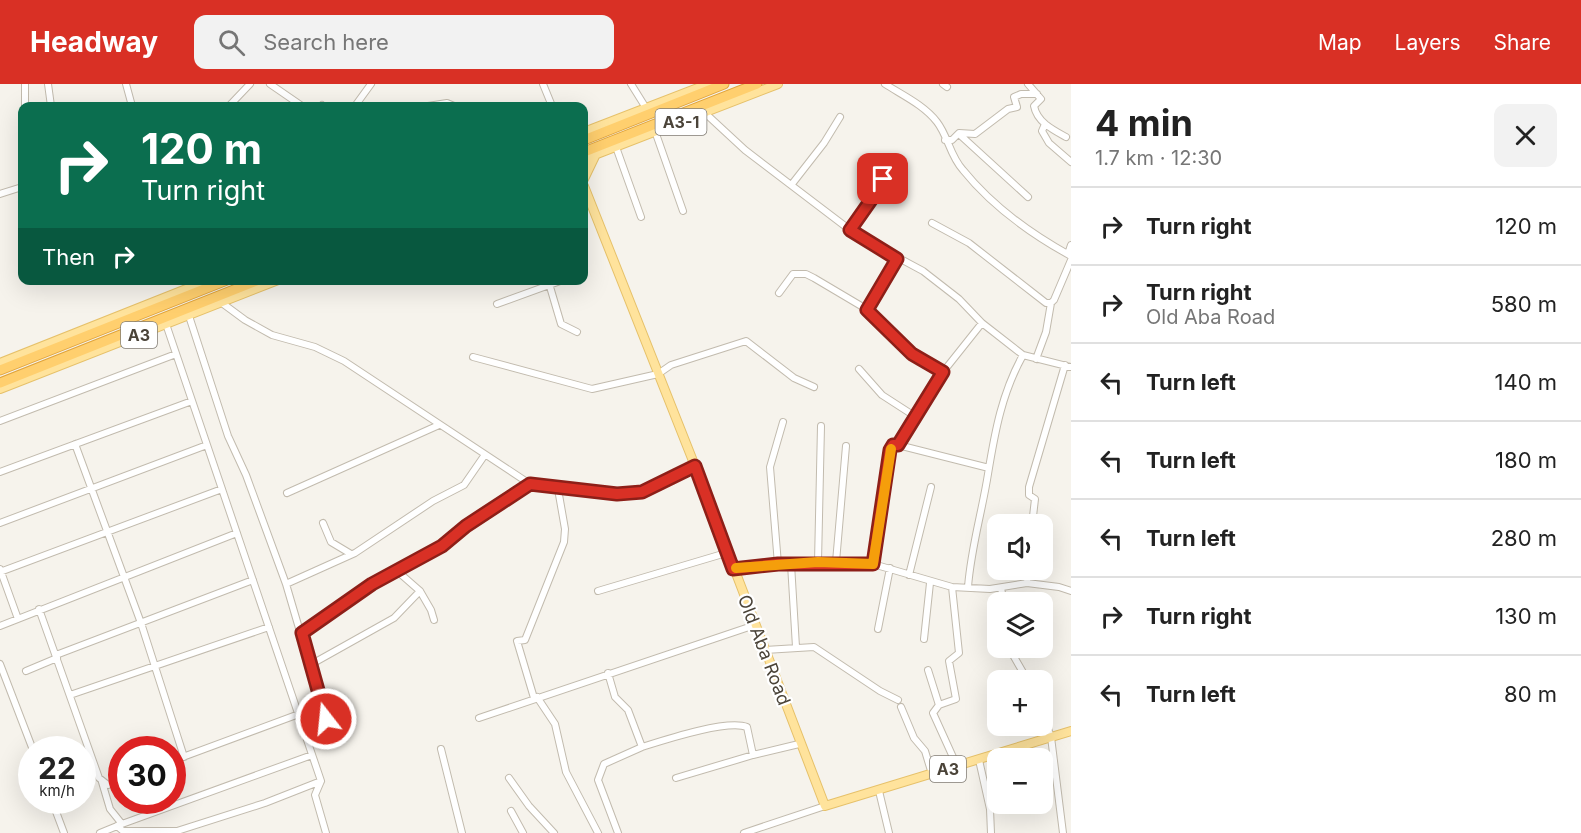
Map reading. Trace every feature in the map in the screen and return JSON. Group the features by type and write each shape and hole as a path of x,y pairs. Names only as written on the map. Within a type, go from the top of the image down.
{"highway":[{"name":"A3-1","path":"588,132 724,84"},
{"name":"A3-1","path":"588,150 757,84"},
{"path":"0,370 214,285"},
{"path":"0,383 246,285"},
{"path":"34,357 38,368"}],"main road":[{"name":"A3-1","path":"588,131 708,84"},
{"name":"A3-1","path":"588,157 778,84"},
{"path":"588,171 596,154"},
{"name":"Old Aba Road","path":"588,196 695,466 799,744 825,806"},
{"name":"A3","path":"0,363 196,285"},
{"name":"A3","path":"0,389 266,285"},
{"name":"A3","path":"825,806 1071,731"}],"street":[{"path":"25,84 25,102"},
{"path":"48,84 50,102"},
{"path":"126,84 131,102"},
{"path":"233,102 250,84"},
{"path":"270,84 296,102"},
{"path":"358,102 371,84"},
{"path":"543,84 550,102"},
{"path":"631,84 646,108"},
{"path":"885,84 923,108 938,123 963,171 1016,222 1070,257"},
{"path":"1028,84 1041,99 1034,106 1045,124 1066,137"},
{"path":"945,140 952,140 959,134 975,134 1008,109 1017,107 1014,97 1021,94 1036,94"},
{"path":"705,113 745,150 850,230 897,259 923,271 959,299 982,323 1023,355 1068,366 1029,487 1029,495 1035,499 1033,514"},
{"path":"792,184 824,143 840,117"},
{"path":"1045,124 1042,131 1049,142 1071,162"},
{"path":"655,131 683,210"},
{"path":"959,134 1028,198"},
{"path":"616,147 641,217"},
{"path":"850,230 883,183 880,174 862,163"},
{"path":"0,194 18,188"},
{"path":"932,223 969,243 1035,296 1051,303"},
{"path":"1036,358 1046,332 1051,303 1070,257 1071,245"},
{"path":"867,310 897,259"},
{"path":"779,293 793,274 806,274 867,310 912,354 943,372"},
{"path":"497,304 544,285"},
{"path":"550,285 561,324 577,332"},
{"path":"222,303 245,320 272,335 315,347 344,361 484,456 530,484 617,494 642,492 695,466"},
{"path":"189,316 228,436 246,475 286,584 331,737"},
{"path":"898,445 943,372 982,323"},
{"path":"166,324 321,781 315,795 326,833"},
{"path":"473,357 545,374 592,389 658,374 671,365 746,341 794,378 814,387"},
{"path":"0,421 176,354"},
{"path":"968,587 974,532 1004,395 1023,355"},
{"path":"859,369 882,395 916,417"},
{"path":"0,472 192,401"},
{"path":"778,564 770,467 783,422"},
{"path":"287,493 439,425"},
{"path":"818,562 821,426"},
{"path":"75,444 141,623 153,668 177,736"},
{"path":"0,523 207,445"},
{"path":"873,564 890,450 893,445 989,468"},
{"path":"837,562 846,446"},
{"path":"286,584 351,554 433,501 464,485 484,456"},
{"path":"302,633 372,584 442,546 466,526 530,484"},
{"path":"909,574 931,488"},
{"path":"18,619 0,570 222,489"},
{"path":"558,489 565,530 564,542 525,640 518,642 536,697 555,724 566,772 598,833"},
{"path":"323,523 331,542 351,554"},
{"path":"0,626 237,533"},
{"path":"598,591 726,553"},
{"path":"733,569 818,562 873,564 909,574 930,583 952,587 1001,588 1027,583 1071,591"},
{"path":"791,564 796,647"},
{"path":"878,629 890,568"},
{"path":"396,570 420,591 434,620"},
{"path":"26,670 56,656 253,580"},
{"path":"924,639 930,583"},
{"path":"952,587 959,653 949,661 956,696 953,701 939,705 933,713 957,766"},
{"path":"1001,588 1002,592"},
{"path":"310,664 394,618 420,591"},
{"path":"39,609 110,809 123,831 177,831 264,803 321,781"},
{"path":"479,718 755,625"},
{"path":"70,695 269,627"},
{"path":"765,650 814,646 880,691 898,700"},
{"path":"0,664 28,736"},
{"path":"927,670 939,705"},
{"path":"608,673 615,697 628,710 642,747"},
{"path":"901,708 914,738 925,751 932,774"},
{"path":"186,756 298,714"},
{"path":"618,833 598,780 604,764 642,747 679,735 722,726 742,725 748,730 753,755"},
{"path":"1051,737 1063,833"},
{"path":"676,778 799,744"},
{"path":"441,749 462,833"},
{"path":"100,833 312,755"},
{"path":"979,760 990,810 991,833"},
{"path":"509,778 529,806 554,833"},
{"path":"102,782 108,785"},
{"path":"879,791 889,833"},
{"path":"744,833 825,806"},
{"path":"511,811 523,833"},
{"path":"57,814 64,833"}],"slow traffic":[{"path":"736,568 818,562 873,564 891,449"}],"route":[{"path":"326,719 302,633 381,578 442,546 466,526 530,484 617,494 642,492 695,466 733,569 778,564 837,562 873,564 890,450 893,445 898,445 908,433 943,372 898,343 867,310 879,294 897,259 850,230 883,183 883,179"}]}
